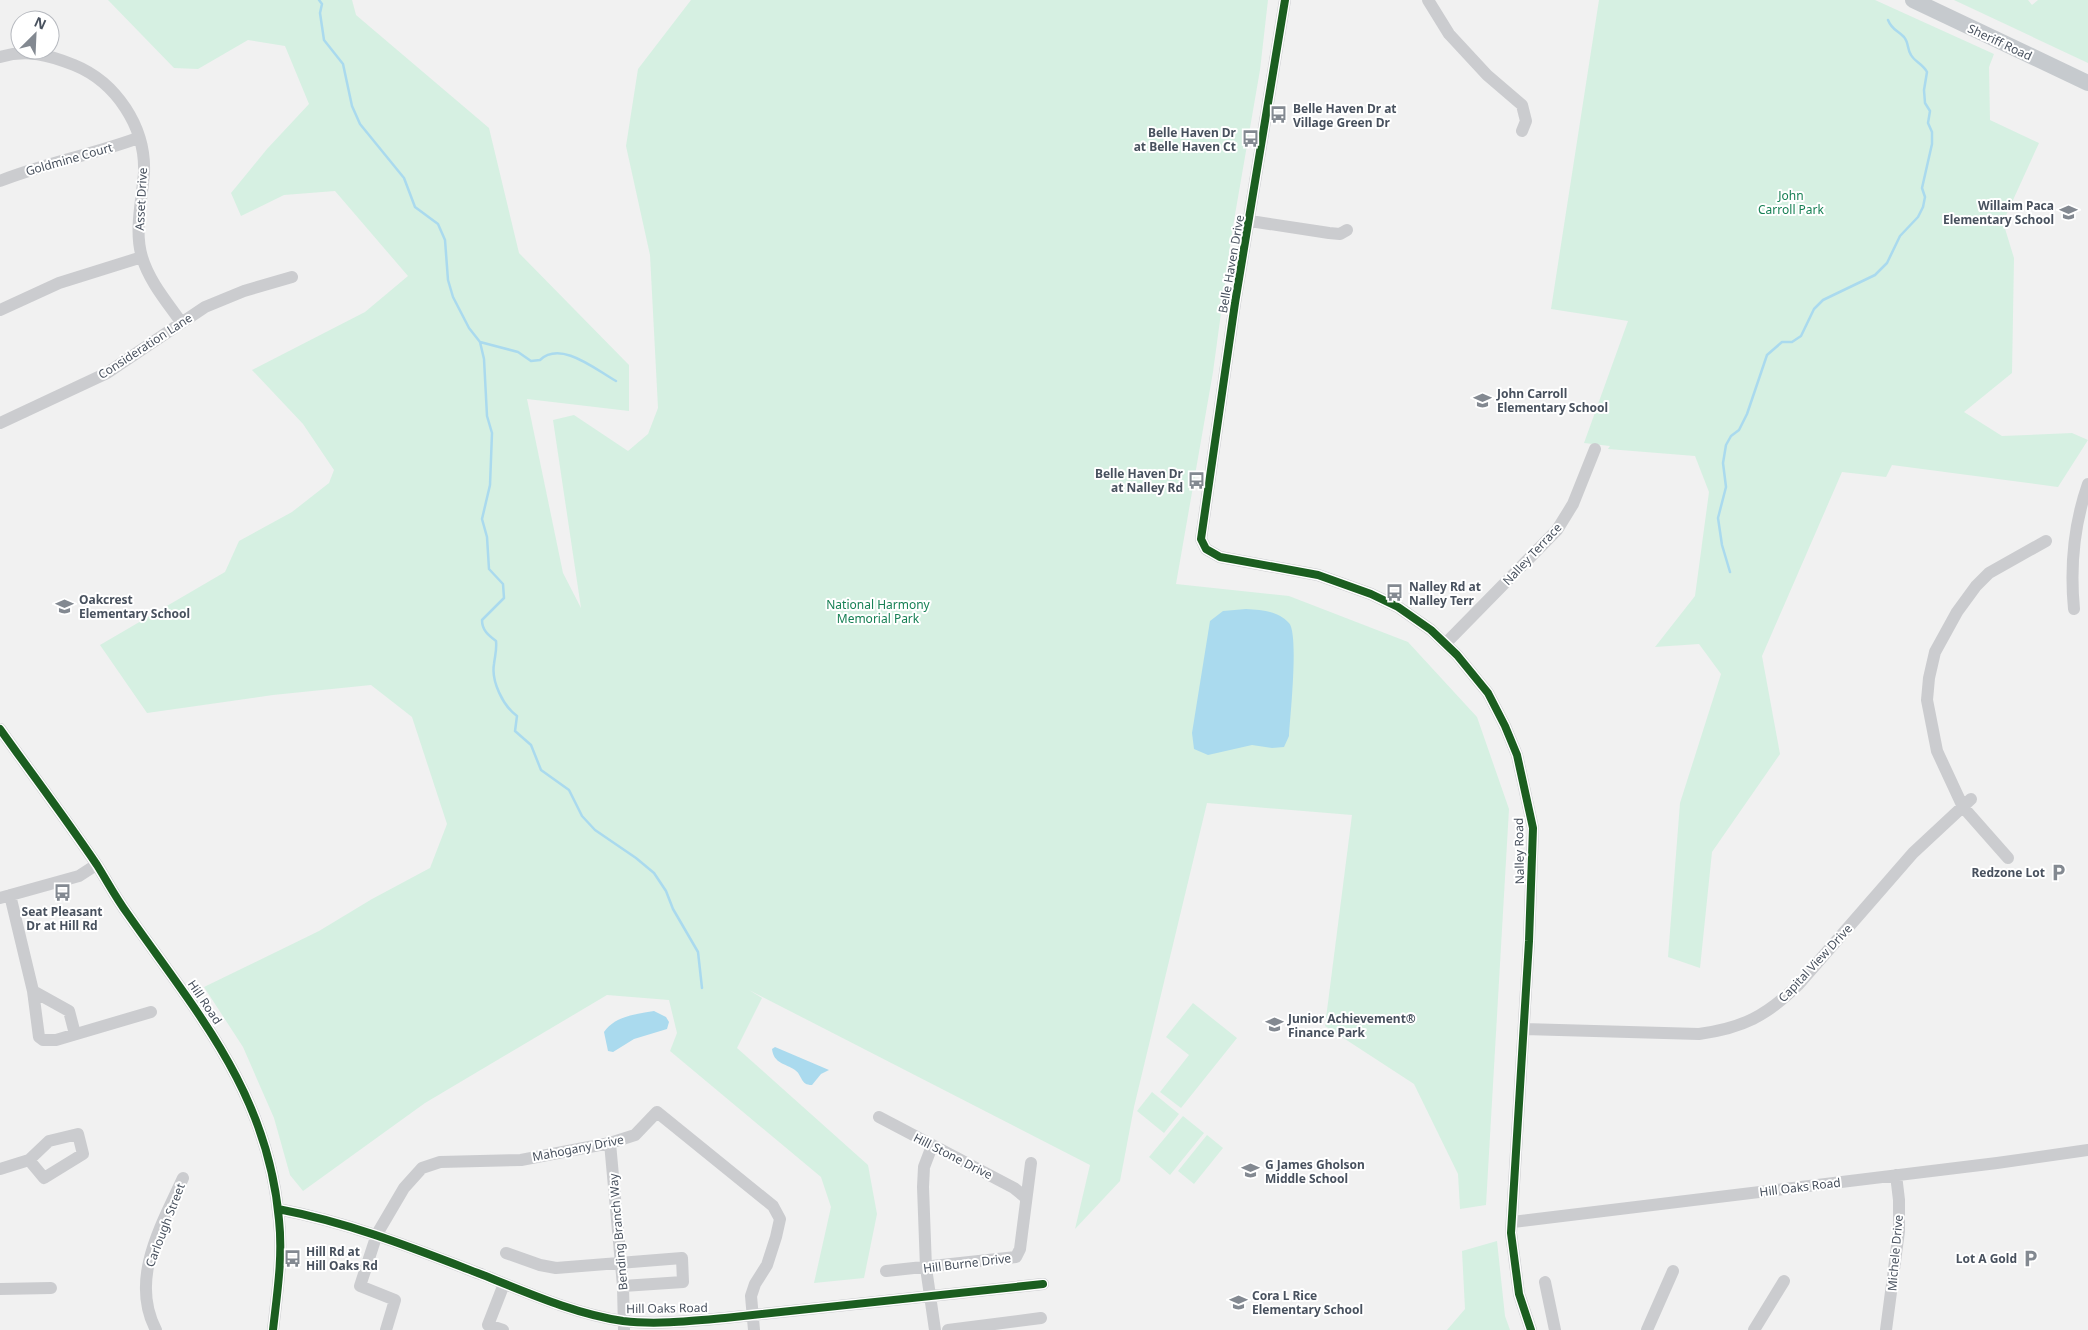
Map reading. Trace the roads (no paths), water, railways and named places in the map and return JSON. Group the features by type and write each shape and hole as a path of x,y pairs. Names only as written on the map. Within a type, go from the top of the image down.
{"main road":[{"name":"Sheriff Road","path":"1912,0 2088,83"}],"street":[{"name":"Belle Haven Drive","path":"1201,532 1285,0"},
{"path":"1428,0 1449,34 1487,75 1522,105 1526,121 1522,131"},
{"name":"Asset Drive","path":"0,57 21,53 44,54 81,68 109,88 124,104 138,138 144,171 139,226 142,257 157,287 181,322"},
{"name":"Goldmine Court","path":"0,182 34,168 110,148 138,138"},
{"path":"1250,221 1329,233 1340,234 1347,230"},
{"path":"0,310 59,283 142,257"},
{"name":"Consideration Lane","path":"0,423 107,373 181,322 228,297 292,277"},
{"name":"Nalley Terrace","path":"1446,643 1557,530 1573,504 1595,449"},
{"path":"2074,609 2072,562 2078,524 2088,484"},
{"name":"Nalley Road","path":"1201,532 1204,547 1214,555 1313,574 1345,583 1398,607 1446,643 1476,676 1497,709 1517,755 1526,789 1533,828 1531,900 1512,1222 1512,1256 1519,1294 1531,1330"},
{"path":"2008,858 1967,803 1937,751 1927,700 1936,652 1957,612 1989,573 2046,541"},
{"name":"Hill Road","path":"0,729 96,864 126,912 184,992 237,1075 264,1140 278,1209 280,1262 273,1330"},
{"name":"Capital View Drive","path":"1524,1029 1699,1034 1726,1030 1759,1017 1778,1004 1798,985 1913,853 1967,803"},
{"path":"96,864 79,876 5,896 33,991 39,1037 43,1040 56,1040 151,1012"},
{"path":"33,991 69,1011 76,1034"},
{"name":"Mahogany Drive","path":"386,1330 396,1300 360,1286 377,1234 387,1214 415,1173 431,1164 462,1160 521,1160 610,1144 632,1137 654,1114 661,1113 774,1206 779,1215 779,1225 767,1265 751,1292 753,1315"},
{"name":"Hill Stone Drive","path":"879,1118 1014,1188 1026,1197"},
{"name":"Bending Branch Way","path":"610,1144 623,1286 624,1325"},
{"path":"932,1146 926,1159 923,1175 926,1268 935,1330"},
{"name":"Hill Oaks Road","path":"1512,1222 2088,1150"},
{"path":"0,1169 29,1160"},
{"path":"1026,1197 1031,1163"},
{"name":"Michele Drive","path":"1886,1330 1899,1231 1896,1175"},
{"name":"Carlough Street","path":"156,1330 146,1294 147,1270 157,1237 183,1178"},
{"name":"Hill Burne Drive","path":"886,1271 1016,1257 1020,1249 1026,1197"},
{"name":"Hill Oaks Road","path":"278,1209 339,1222 377,1234 504,1284 624,1325 693,1321 931,1298 1043,1284"},
{"path":"506,1253 549,1268 682,1258 684,1282 623,1286"},
{"path":"1647,1330 1673,1270"},
{"path":"1754,1330 1784,1281"},
{"path":"1545,1282 1555,1330"},
{"path":"503,1330 488,1325 504,1284"},
{"path":"0,1289 51,1288"},
{"path":"753,1315 754,1330"},
{"path":"948,1330 1041,1318"}],"water":[{"path":"1246,609 1264,611 1280,616 1289,623 1292,630 1294,659 1289,736 1284,747 1272,748 1252,745 1208,755 1194,749 1192,733 1210,621 1223,611"},
{"path":"654,1011 666,1017 669,1022 667,1029 634,1039 613,1052 608,1051 604,1032 614,1022 640,1013"},
{"path":"775,1047 829,1070 821,1074 812,1085 805,1084 798,1072 775,1058 772,1049"}],"waterway":[{"path":"319,0 322,4 320,13 324,40 343,64 352,106 360,124 404,178 415,207 438,224 445,240 448,280 453,297 469,328 480,342 484,359 487,416 492,433 490,485 482,519 487,537 489,569 503,584 504,598 482,620 486,632 496,641 494,678 499,693 507,706 517,716 515,731 531,745 541,770 569,790 582,816 595,830 636,858 654,873 666,891 673,909 698,952 702,988"},
{"path":"1730,572 1722,545 1718,518 1726,487 1723,463 1726,445 1731,436 1739,430 1747,414 1767,355 1782,342 1792,342 1801,336 1814,309 1823,300 1875,275 1887,263 1900,236 1918,217 1923,207 1925,197 1922,188 1932,144 1932,132 1928,123 1930,111 1925,103 1924,90 1927,72 1910,53 1906,39 1893,28 1888,20"},
{"path":"480,342 518,352 531,361 540,360 548,355 558,353 568,355 589,364 616,381"}],"place":[{"name":"Belle Haven Dr at Village Green Dr","path":"1279,115"},
{"name":"Belle Haven Dr at Belle Haven Ct","path":"1250,139"},
{"name":"Willaim Paca Elementary School","path":"2068,212"},
{"name":"John Carroll Elementary School","path":"1483,400"},
{"name":"Belle Haven Dr at Nalley Rd","path":"1197,480"},
{"name":"Nalley Rd at Nalley Terr","path":"1395,593"},
{"name":"Oakcrest Elementary School","path":"65,606"},
{"name":"Redzone Lot","path":"2059,872"},
{"name":"Seat Pleasant Dr at Hill Rd","path":"62,892"},
{"name":"Junior Achievement® Finance Park","path":"1274,1025"},
{"name":"G James Gholson Middle School","path":"1251,1171"},
{"name":"Hill Rd at Hill Oaks Rd","path":"292,1258"},
{"name":"Lot A Gold","path":"2031,1258"},
{"name":"Cora L Rice Elementary School","path":"1238,1302"}],"park label":[{"name":"John Carroll Park","path":"1791,202"},
{"name":"National Harmony Memorial Park","path":"878,611"}]}
